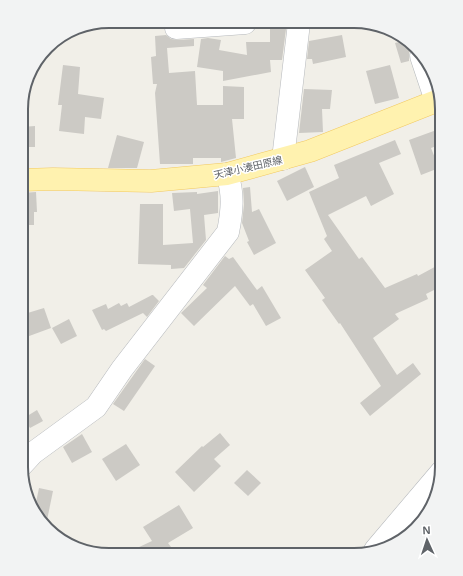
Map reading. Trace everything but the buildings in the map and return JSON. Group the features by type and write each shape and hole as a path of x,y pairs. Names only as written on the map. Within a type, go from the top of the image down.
{"main road":[{"name":"天津小湊田原線","path":"28,180 151,181 227,174 310,151 434,101"}],"street":[{"path":"284,159 298,28"},
{"path":"28,458 33,453 96,407 122,369 228,232 232,210 231,185 227,174"},
{"path":"380,544 433,481"}]}
